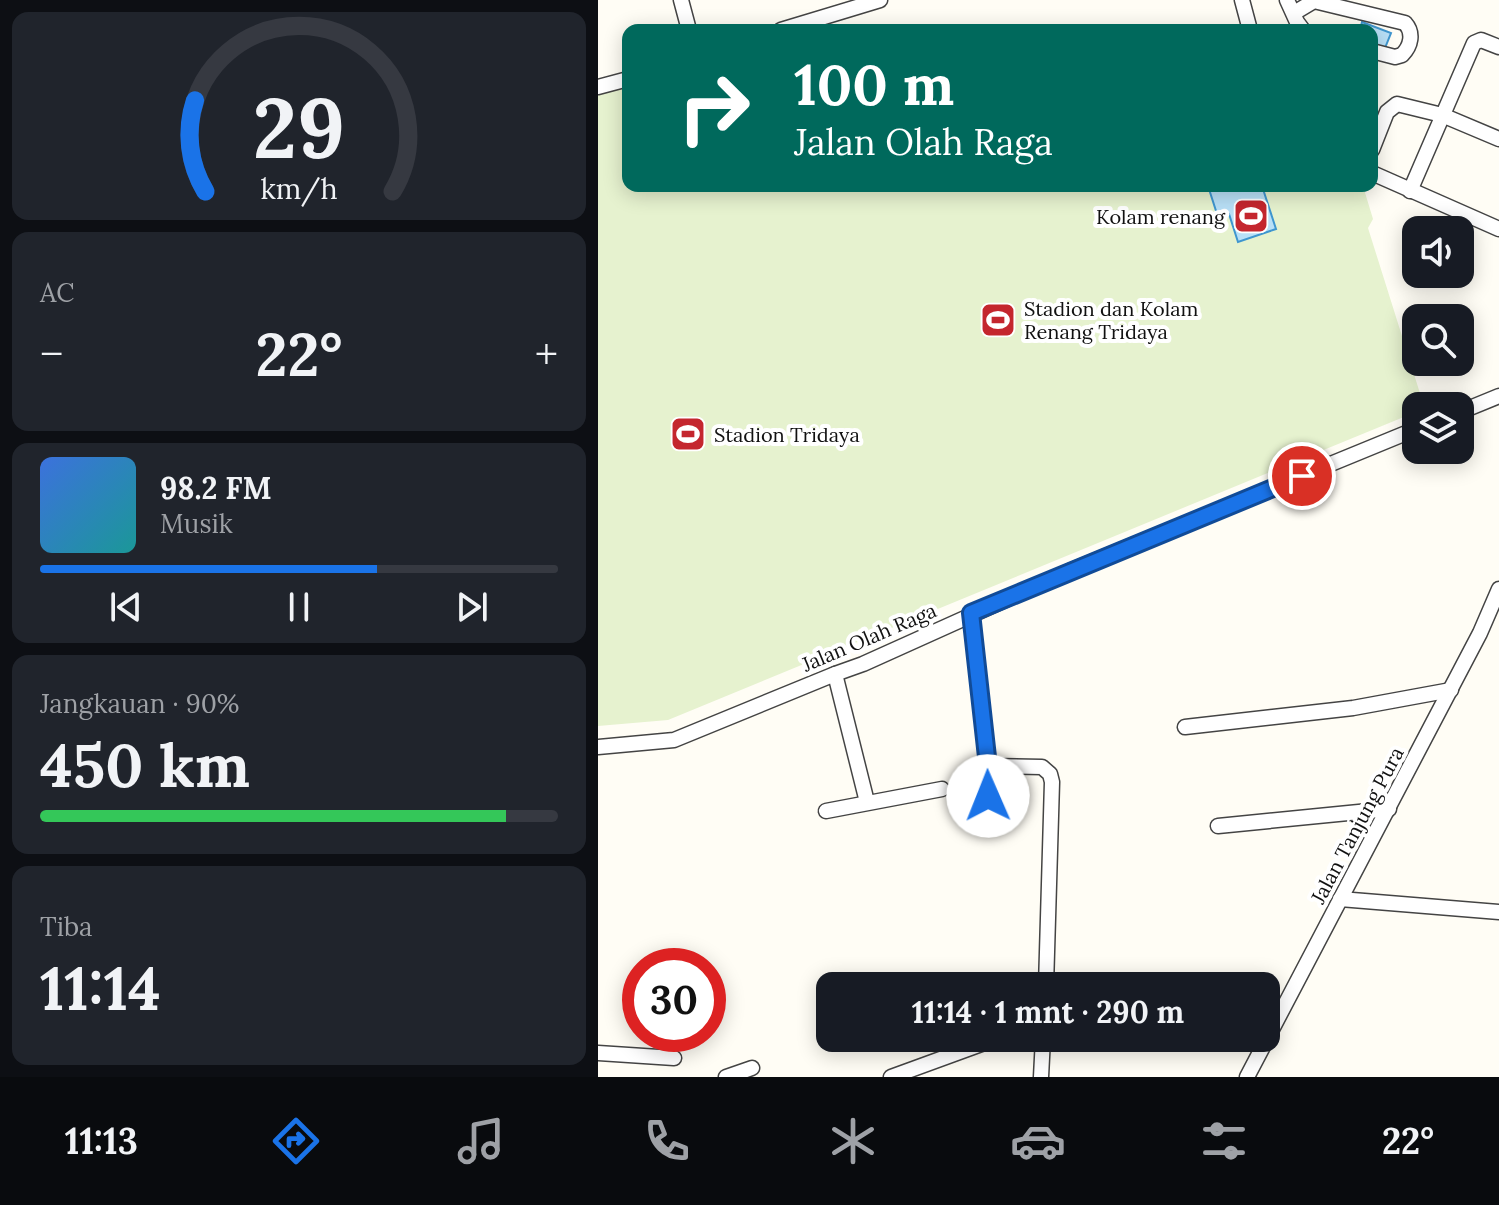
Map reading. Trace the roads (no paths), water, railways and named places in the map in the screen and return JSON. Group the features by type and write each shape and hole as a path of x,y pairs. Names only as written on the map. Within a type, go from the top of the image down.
{"street":[{"path":"681,0 687,24"},
{"path":"801,24 880,0"},
{"path":"1242,0 1248,24"},
{"path":"1291,7 1314,1 1408,26 1411,40 1402,55 1395,57 1378,53"},
{"path":"1410,191 1474,43 1481,40 1499,47"},
{"path":"598,87 622,81"},
{"path":"1378,135 1387,112 1393,105 1402,105 1442,115 1499,139"},
{"path":"1378,176 1499,229"},
{"path":"1474,406 1499,396"},
{"name":"Jalan Olah Raga","path":"598,747 674,740 863,664 971,613 1402,435"},
{"name":"Jalan Tanjung Pura","path":"1280,1012 1494,615 1499,589"},
{"path":"971,613 988,766 988,796"},
{"path":"835,674 867,802"},
{"path":"1185,727 1353,708 1451,690"},
{"path":"988,766 1042,767 1050,774 1046,972"},
{"path":"826,811 942,789"},
{"path":"1218,826 1389,809"},
{"path":"1340,899 1499,912"},
{"path":"891,1077 960,1052"},
{"path":"1041,1077 1042,1052"},
{"name":"Jalan Tanjung Pura","path":"1247,1077 1259,1052"},
{"path":"598,1053 674,1058"},
{"path":"726,1077 752,1068"}],"water":[{"path":"1378,28 1391,33 1385,48 1378,45"},
{"name":"Kolam renang","path":"1210,192 1264,192 1276,229 1238,242 1229,214 1218,217"}],"place":[{"name":"Kolam renang","path":"1251,216"},
{"name":"Stadion dan Kolam Renang Tridaya","path":"998,320"},
{"name":"Stadion Tridaya","path":"688,434"}]}
